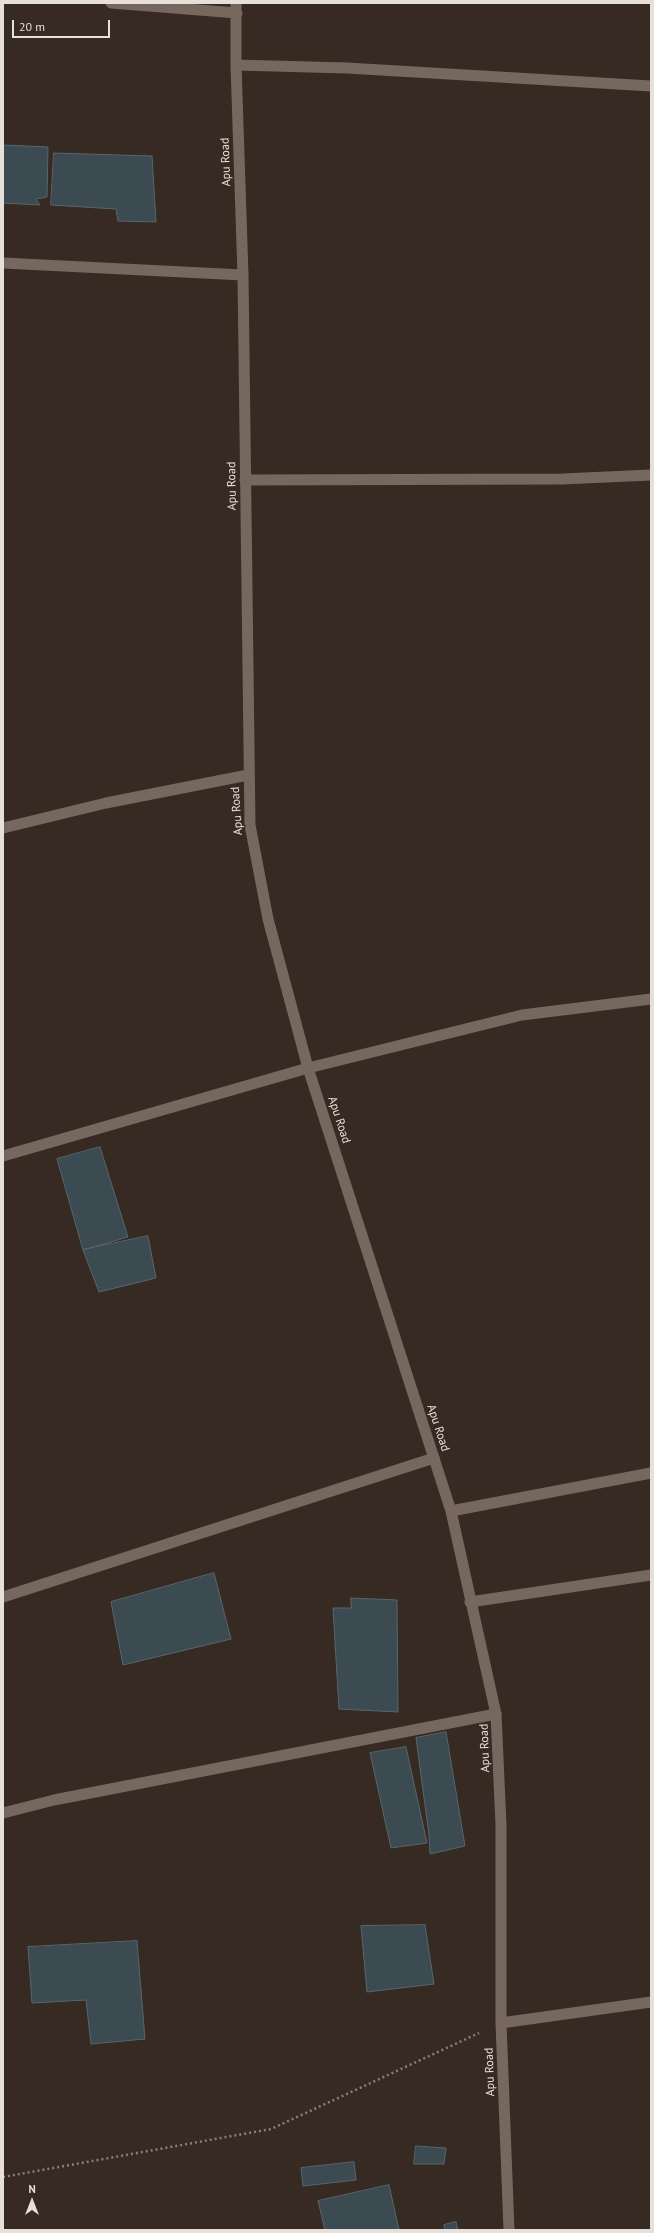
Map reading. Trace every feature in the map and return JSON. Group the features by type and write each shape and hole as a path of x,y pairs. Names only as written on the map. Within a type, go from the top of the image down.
{"street":[{"path":"111,3 236,8"},
{"name":"Apu Road","path":"236,8 236,65 243,275 248,775 250,825 268,919 308,1068 451,1511 496,1714 501,1825 501,2023 509,2230"},
{"path":"236,65 347,68 651,86"},
{"path":"3,263 243,275"},
{"path":"245,480 554,480 651,476"},
{"path":"3,828 106,803 248,775"},
{"path":"3,1156 308,1068 522,1015 651,999"},
{"path":"3,1597 434,1458"},
{"path":"451,1511 651,1473"},
{"path":"470,1602 651,1575"},
{"path":"3,1813 54,1800 496,1714"},
{"path":"501,2023 651,2002"}],"path":[{"path":"3,2177 271,2129 501,2023"}],"building":[{"path":"3,145 48,147 47,197 36,199 40,205 3,203"},
{"path":"54,153 152,156 156,222 118,221 116,209 51,205"},
{"path":"100,1147 128,1237 83,1250 57,1159"},
{"path":"148,1236 156,1278 99,1292 83,1250"},
{"path":"214,1573 231,1639 123,1665 111,1602"},
{"path":"351,1598 397,1600 398,1712 339,1709 333,1608 351,1608"},
{"path":"446,1732 465,1846 430,1854 429,1835 416,1738"},
{"path":"406,1747 427,1843 391,1848 370,1753"},
{"path":"425,1925 434,1984 367,1992 361,1926"},
{"path":"137,1941 145,2039 91,2044 86,2000 32,2003 28,1947"},
{"path":"416,2146 446,2148 444,2164 414,2164"},
{"path":"354,2162 356,2180 303,2186 301,2168"},
{"path":"389,2185 399,2230 325,2230 318,2201"},
{"path":"456,2222 458,2230 445,2230 444,2225"}]}
